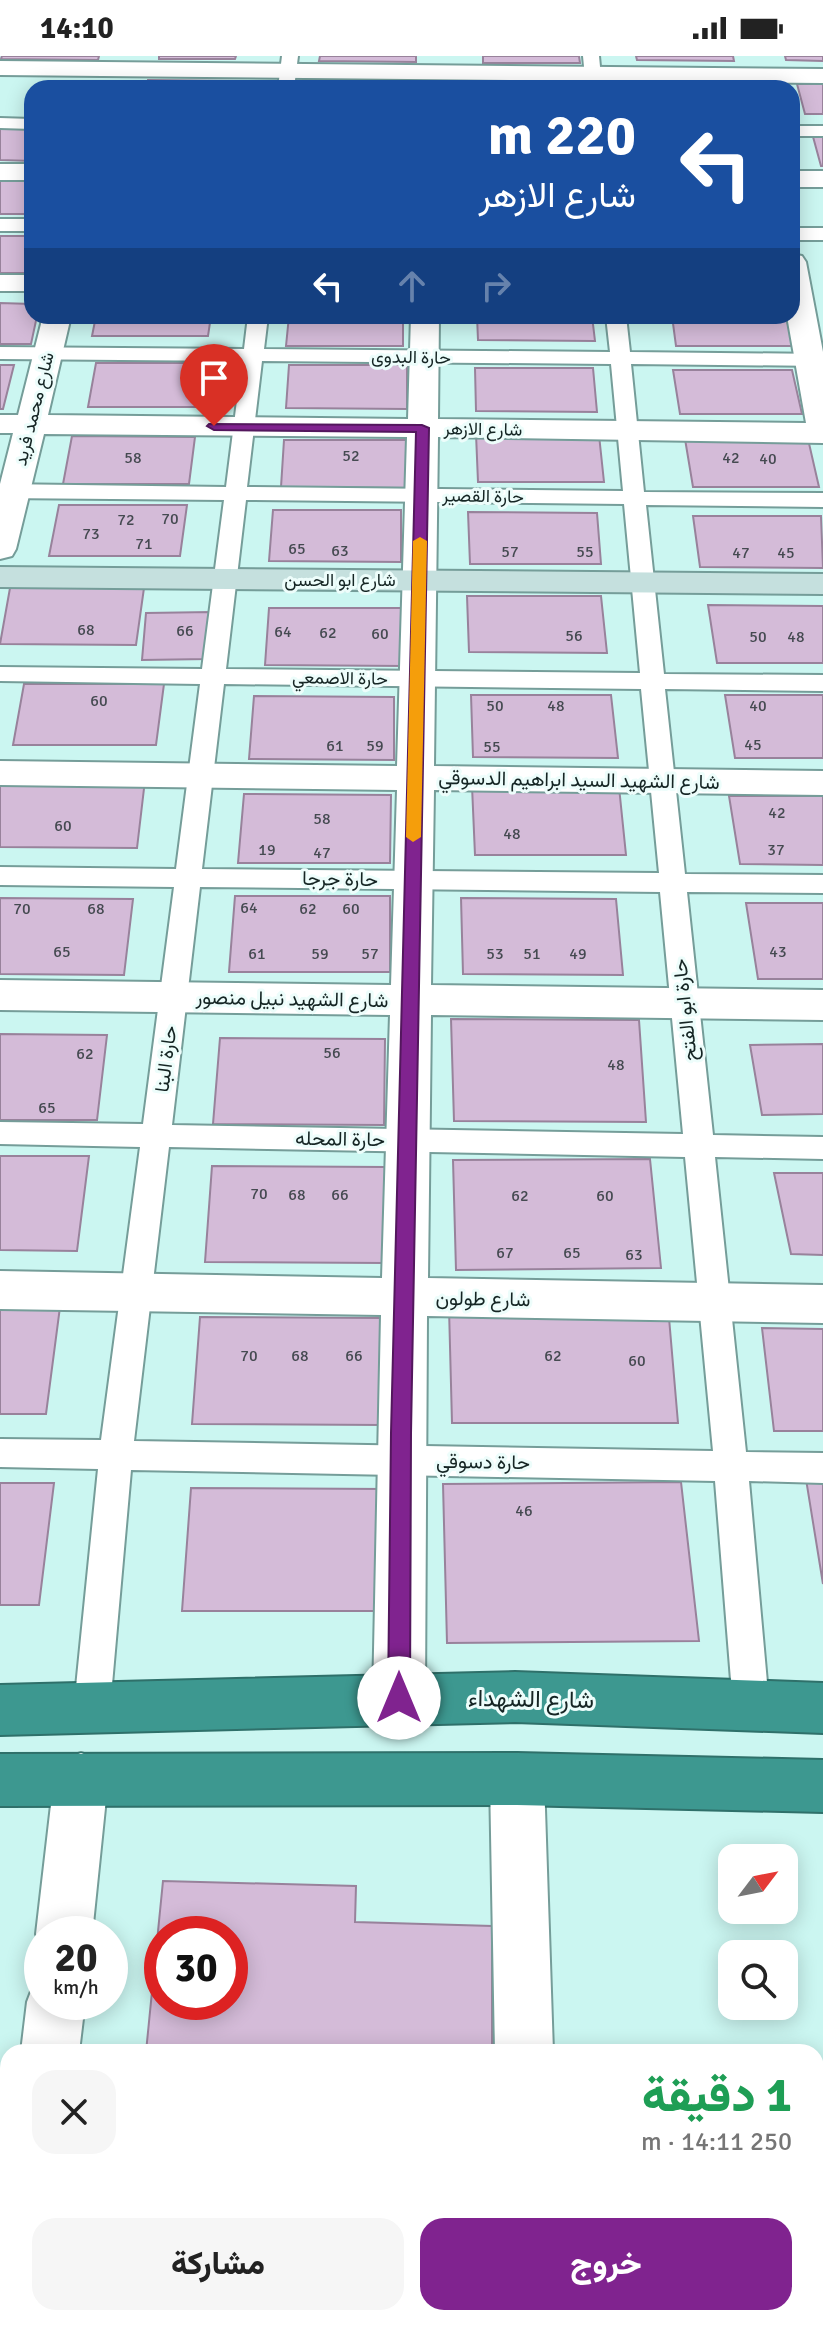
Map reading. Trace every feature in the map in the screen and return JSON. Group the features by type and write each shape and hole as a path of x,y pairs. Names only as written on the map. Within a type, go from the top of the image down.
{"highway":[{"name":"شارع الشهداء","path":"0,1710 515,1697 823,1708"},
{"path":"0,1780 517,1779 823,1786"}],"street":[{"path":"0,68 823,76"},
{"path":"0,172 24,172"},
{"path":"800,179 823,179"},
{"path":"0,283 24,283"},
{"path":"804,293 816,360 823,433"},
{"name":"شارع محمد فريد","path":"0,549 15,425 47,354 55,324"},
{"path":"399,1698 404,1298 425,324"},
{"name":"شارع الازهر","path":"15,425 823,433"},
{"name":"شارع ابو الحسن","path":"0,577 823,584"},
{"name":"شارع الشهيد السيد ابراهيم الدسوقي","path":"0,773 823,783"},
{"name":"شارع الشهيد نبيل منصور","path":"0,995 823,1005"},
{"name":"شارع طولون","path":"0,1290 823,1304"},
{"path":"66,1916 81,1779"},
{"path":"517,1779 524,2044"},
{"path":"51,2044 54,2020"}],"lane":[{"path":"0,123 24,124"},
{"path":"800,131 823,131"},
{"path":"0,225 24,225"},
{"path":"800,234 823,234"},
{"name":"حارة البنا","path":"92,1707 116,1455 257,324"},
{"name":"حارة ابو الفتح","path":"617,324 731,1466 751,1705"},
{"name":"حارة البدوى","path":"0,353 816,360"},
{"name":"حارة القصير","path":"7,491 823,500"},
{"name":"حارة الاصمعي","path":"0,674 823,683"},
{"name":"حارة جرجا","path":"0,876 823,884"},
{"name":"حارة المحله","path":"0,1133 823,1148"},
{"name":"حارة دسوقي","path":"0,1453 823,1468"}],"building":[{"path":"2,56 99,56 98,60 1,59"},
{"path":"159,56 236,56 235,59 159,59"},
{"path":"320,56 416,56 416,62 319,61"},
{"path":"483,56 579,56 580,63 483,63"},
{"path":"636,56 733,56 734,61 637,60"},
{"path":"785,56 823,56 823,61 786,60"},
{"path":"461,79 559,80 461,80"},
{"path":"800,84 823,84 823,114 805,114"},
{"path":"0,128 24,128 24,161 0,160"},
{"path":"812,133 823,133 823,166 821,166"},
{"path":"0,180 24,180 24,214 0,214"},
{"path":"0,236 24,236 24,273 0,273"},
{"path":"0,303 24,304 24,324 35,324 31,344 0,344"},
{"path":"94,324 210,324 208,336 92,336"},
{"path":"288,324 403,324 403,346 286,346"},
{"path":"477,324 593,324 595,341 478,340"},
{"path":"673,324 788,324 793,346 676,346"},
{"path":"96,363 214,363 209,407 88,407"},
{"path":"0,365 14,365 3,409 0,409"},
{"path":"289,365 407,365 407,409 286,408"},
{"path":"475,368 593,368 597,412 476,411"},
{"path":"673,370 792,370 802,414 680,414"},
{"path":"476,434 599,435 604,482 478,482"},
{"path":"72,436 195,437 189,484 63,484"},
{"path":"685,439 808,439 819,487 693,487"},
{"path":"284,440 407,440 407,488 281,487"},
{"path":"59,505 187,505 180,556 49,556"},
{"path":"273,510 401,510 401,562 269,561"},
{"path":"468,512 597,513 601,564 470,564"},
{"path":"693,516 821,516 823,568 700,567"},
{"path":"10,588 144,588 136,645 0,644"},
{"path":"467,596 601,596 607,653 469,652"},
{"path":"708,605 823,606 823,663 717,663"},
{"path":"269,608 404,608 404,666 265,665"},
{"path":"211,612 208,659 142,660 146,613"},
{"path":"24,684 164,684 156,745 13,745"},
{"path":"471,695 611,695 618,758 473,757"},
{"path":"725,695 823,695 823,758 735,758"},
{"path":"254,696 394,697 394,760 249,759"},
{"path":"0,779 145,780 137,848 0,847"},
{"path":"472,786 619,787 626,855 475,855"},
{"path":"244,794 391,795 390,863 238,863"},
{"path":"729,796 823,796 823,865 740,864"},
{"path":"235,896 390,896 390,972 229,972"},
{"path":"0,898 133,899 124,975 0,974"},
{"path":"461,898 616,899 623,975 463,974"},
{"path":"746,903 823,903 823,979 758,979"},
{"path":"451,1019 639,1020 646,1122 454,1121"},
{"path":"0,1034 107,1035 97,1120 0,1120"},
{"path":"220,1038 385,1039 384,1125 213,1124"},
{"path":"823,1044 823,1114 762,1115 750,1045"},
{"path":"0,1156 89,1156 77,1251 0,1250"},
{"path":"650,1159 661,1268 456,1270 453,1160"},
{"path":"212,1166 386,1167 385,1263 205,1262"},
{"path":"774,1173 823,1173 823,1255 791,1254"},
{"path":"668,1306 678,1423 452,1423 449,1308"},
{"path":"0,1307 60,1307 46,1414 0,1414"},
{"path":"200,1317 383,1318 383,1425 192,1424"},
{"path":"762,1328 823,1329 823,1431 774,1431"},
{"path":"805,1473 823,1473 823,1584"},
{"path":"681,1482 699,1641 447,1643 443,1484"},
{"path":"0,1483 54,1483 39,1605 0,1605"},
{"path":"191,1488 386,1489 386,1611 182,1611"},
{"path":"163,1881 356,1886 355,1922 492,1926 492,2044 147,2044 149,2020 248,2020 248,1916 160,1916"}],"slow traffic":[{"path":"413,837 420,541"}],"route":[{"path":"214,426 422,428 401,1433 399,1698"}]}
